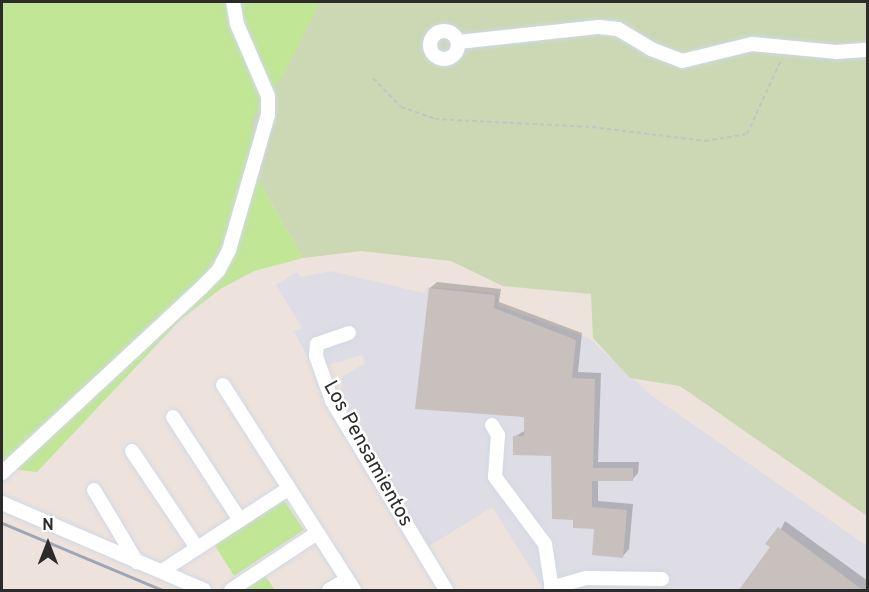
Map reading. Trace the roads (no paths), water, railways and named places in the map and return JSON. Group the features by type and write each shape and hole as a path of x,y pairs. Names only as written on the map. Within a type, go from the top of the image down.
{"street":[{"path":"2,473 201,288 218,271 229,250 268,115 268,96 237,24 233,2"},
{"path":"458,42 599,27 618,29 651,49 682,61 752,44 836,52 867,50"},
{"name":"Los Pensamientos","path":"349,333 318,344 316,356 328,390 446,591"},
{"path":"224,385 351,585 329,591"},
{"path":"173,417 240,520"},
{"path":"492,424 498,435 495,477 544,544 551,589 587,578 662,579"},
{"path":"132,451 197,548"},
{"path":"162,571 288,489"},
{"path":"94,490 137,562"},
{"path":"2,503 204,591"},
{"path":"231,591 317,533"}],"railway":[{"path":"2,523 162,590"}]}
